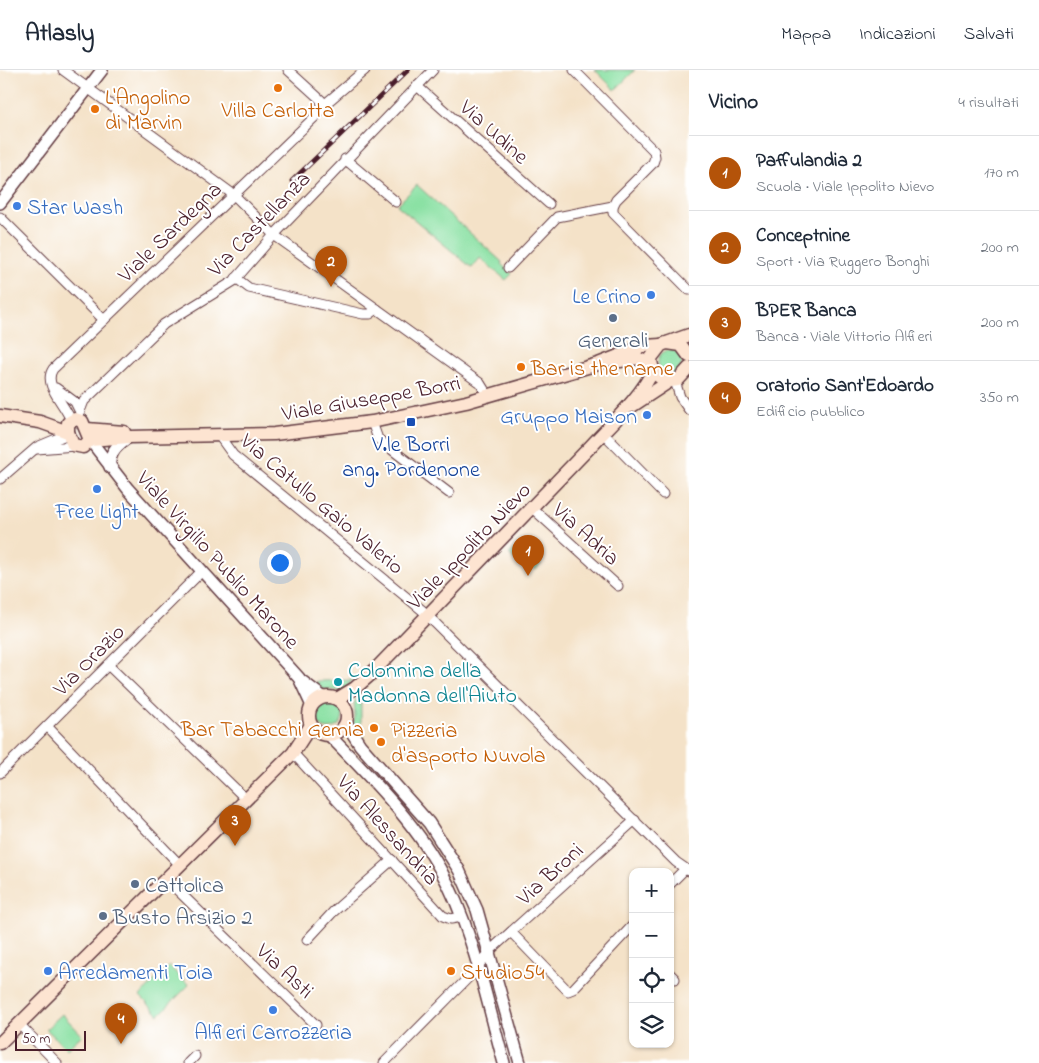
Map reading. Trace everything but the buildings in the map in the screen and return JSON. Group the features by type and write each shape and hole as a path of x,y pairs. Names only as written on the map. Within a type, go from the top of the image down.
{"main road":[{"name":"Viale Giuseppe Borri","path":"84,437 220,437 274,434 372,422 429,411 488,396 598,364 631,350 664,344 689,335"},
{"path":"664,344 681,345 689,356"},
{"name":"Viale Ippolito Nievo","path":"337,698 361,684 624,411 649,380 653,353 664,344"},
{"name":"Viale Giuseppe Borri","path":"598,364 637,358 652,367"},
{"path":"652,367 659,378 672,381"},
{"name":"Viale Ippolito Nievo","path":"624,411 672,381 684,376 689,368"},
{"path":"0,416 69,428 84,437"},
{"path":"69,428 78,419 84,437"},
{"name":"Viale Giuseppe Borri","path":"84,437 146,436"},
{"name":"Viale Ippolito Nievo","path":"346,717 361,684"},
{"path":"0,1043 294,753 325,734 339,731 346,717 337,698 323,697 312,706 309,714 311,724 294,753"},
{"path":"311,724 325,734"}],"street":[{"path":"63,70 234,195 274,235 477,380 484,387 488,396"},
{"path":"0,203 102,70"},
{"path":"288,70 320,99 323,108"},
{"name":"Viale Sardegna","path":"50,383 49,377 53,368 323,108 365,70"},
{"name":"Via Castellanza","path":"80,411 84,401 164,324 236,278 345,159 433,70"},
{"path":"508,268 557,217 613,206 653,163 655,154 574,70"},
{"name":"Via Udine","path":"417,86 549,204"},
{"path":"345,159 396,202"},
{"path":"613,206 616,218 689,290"},
{"path":"0,217 104,320"},
{"path":"236,278 249,288 363,314 370,314 377,310"},
{"path":"672,381 689,410"},
{"path":"32,450 84,437 80,411 71,398 50,383"},
{"path":"0,479 32,450 69,428 67,409 50,383"},
{"path":"372,422 378,439 449,493"},
{"path":"602,433 663,494"},
{"name":"Viale Virgilio Publio Marone","path":"84,437 299,678 323,697"},
{"name":"Viale Virgilio Publio Marone","path":"108,465 114,450 129,437"},
{"name":"Via Catullo Gaio Valerio","path":"220,437 233,455 427,616 687,870"},
{"name":"Via Adria","path":"531,507 618,586"},
{"name":"Via Orazio","path":"0,773 202,571"},
{"path":"108,665 246,799"},
{"name":"Viale Virgilio Publio Marone","path":"299,678 312,706"},
{"path":"346,717 356,739 429,823 448,850 470,892 520,1063"},
{"path":"47,726 180,865"},
{"path":"325,734 422,840 441,870 462,917 504,1063"},
{"name":"Via Alessandria","path":"294,753 443,916 451,920 462,917"},
{"name":"Via Broni","path":"384,1063 477,967 488,953 635,820"},
{"path":"307,940 333,912 392,860"},
{"path":"674,881 687,870"},
{"name":"Via Asti","path":"166,879 316,1025"},
{"path":"511,932 568,991 629,932"},
{"path":"19,1024 57,1063"},
{"path":"188,1063 195,1056"}],"green space":[{"path":"595,70 635,70 615,90"},
{"path":"417,185 502,262 501,264 512,274 506,280 480,258 472,268 397,205"},
{"path":"670,350 675,351 681,357 681,367 675,373 670,374 665,373 659,367 658,362 659,357 665,351"},
{"path":"519,544 541,564 536,570 529,564 524,569 509,554"},
{"path":"353,680 342,691 322,689 314,684 318,681"},
{"path":"361,694 361,726 364,738 362,740 353,724 355,717 354,703"},
{"path":"329,701 339,705 343,715 339,725 329,729 319,725 315,715 319,705"},
{"path":"169,966 189,985 159,1015 140,996"},
{"path":"62,1014 82,1035 67,1049 46,1029"}],"railway":[{"path":"292,181 408,70"}],"place":[{"name":"Villa Carlotta","path":"278,88"},
{"name":"L'Angolino di Marvin","path":"95,109"},
{"name":"Star Wash","path":"17,206"},
{"name":"Conceptnine","path":"331,287"},
{"name":"Le Crino","path":"651,295"},
{"name":"Generali","path":"613,318"},
{"name":"Bar is the name","path":"521,367"},
{"name":"Gruppo Maison","path":"647,415"},
{"name":"V.le Borri ang. Pordenone","path":"411,422"},
{"name":"Free Light","path":"97,489"},
{"name":"Paffulandia 2","path":"528,576"},
{"name":"Colonnina della Madonna dell'Aiuto","path":"338,682"},
{"name":"Bar Tabacchi Gemia","path":"374,728"},
{"name":"Pizzeria d'asporto Nuvola","path":"381,742"},
{"name":"BPER Banca","path":"235,846"},
{"name":"Cattolica","path":"135,884"},
{"name":"Busto Arsizio 2","path":"103,916"},
{"name":"Arredamenti Toia","path":"48,971"},
{"name":"Studio54","path":"451,971"},
{"name":"Alfieri Carrozzeria","path":"273,1010"},
{"name":"Oratorio Sant'Edoardo","path":"121,1044"}]}
